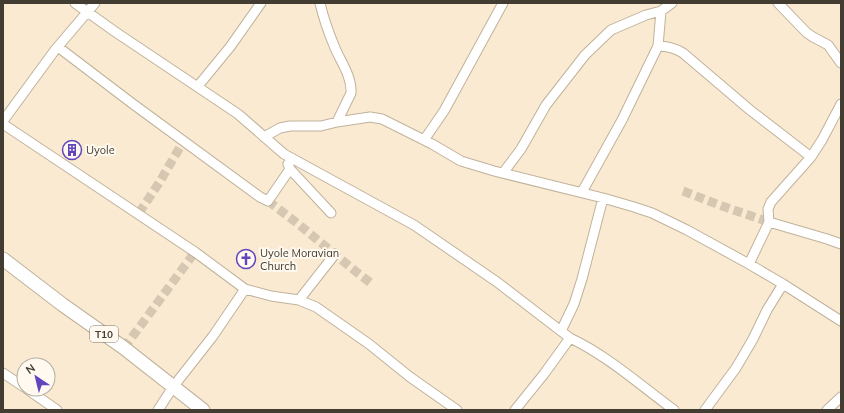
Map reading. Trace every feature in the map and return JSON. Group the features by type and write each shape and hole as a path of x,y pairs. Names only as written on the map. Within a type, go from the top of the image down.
{"highway":[{"name":"T10","path":"3,260 124,348 203,410"}],"street":[{"path":"75,3 238,114 284,154 414,225 497,282 570,338 611,363 674,410"},
{"path":"95,3 58,47 3,123 189,247 245,289 271,296 299,300 316,307 369,344 410,377 457,410"},
{"path":"198,86 230,47 261,3"},
{"path":"320,3 331,39 352,88 337,122"},
{"path":"424,140 444,111 503,3"},
{"path":"503,173 521,149 546,105 585,55 611,30 661,10 672,3"},
{"path":"778,3 807,33 828,45 841,63"},
{"path":"582,192 622,120 658,46 661,10"},
{"path":"658,46 675,48 683,53 750,110 811,157"},
{"path":"58,47 183,142 260,197 268,201 290,169"},
{"path":"749,264 768,222 768,209 771,202 811,157 841,104"},
{"path":"264,137 280,128 290,126 320,126 337,122 376,117 424,140 461,161 634,206 667,220 749,264 841,321"},
{"path":"284,154 290,169 331,213"},
{"path":"561,331 574,304 582,279 603,198"},
{"path":"768,222 841,244"},
{"path":"299,300 335,254"},
{"path":"705,410 736,368 753,339 767,310 783,284"},
{"path":"158,410 173,387 213,336 245,289"},
{"path":"515,410 570,338"},
{"path":"3,373 16,382"},
{"path":"38,397 57,410"},
{"path":"827,410 841,397"}],"tunnel":[{"path":"139,213 183,142"},
{"path":"683,191 769,222"},
{"path":"268,201 372,284"},
{"path":"124,348 195,252"}],"place":[{"name":"Uyole","path":"72,150"},
{"name":"Uyole Moravian Church","path":"246,259"}]}
